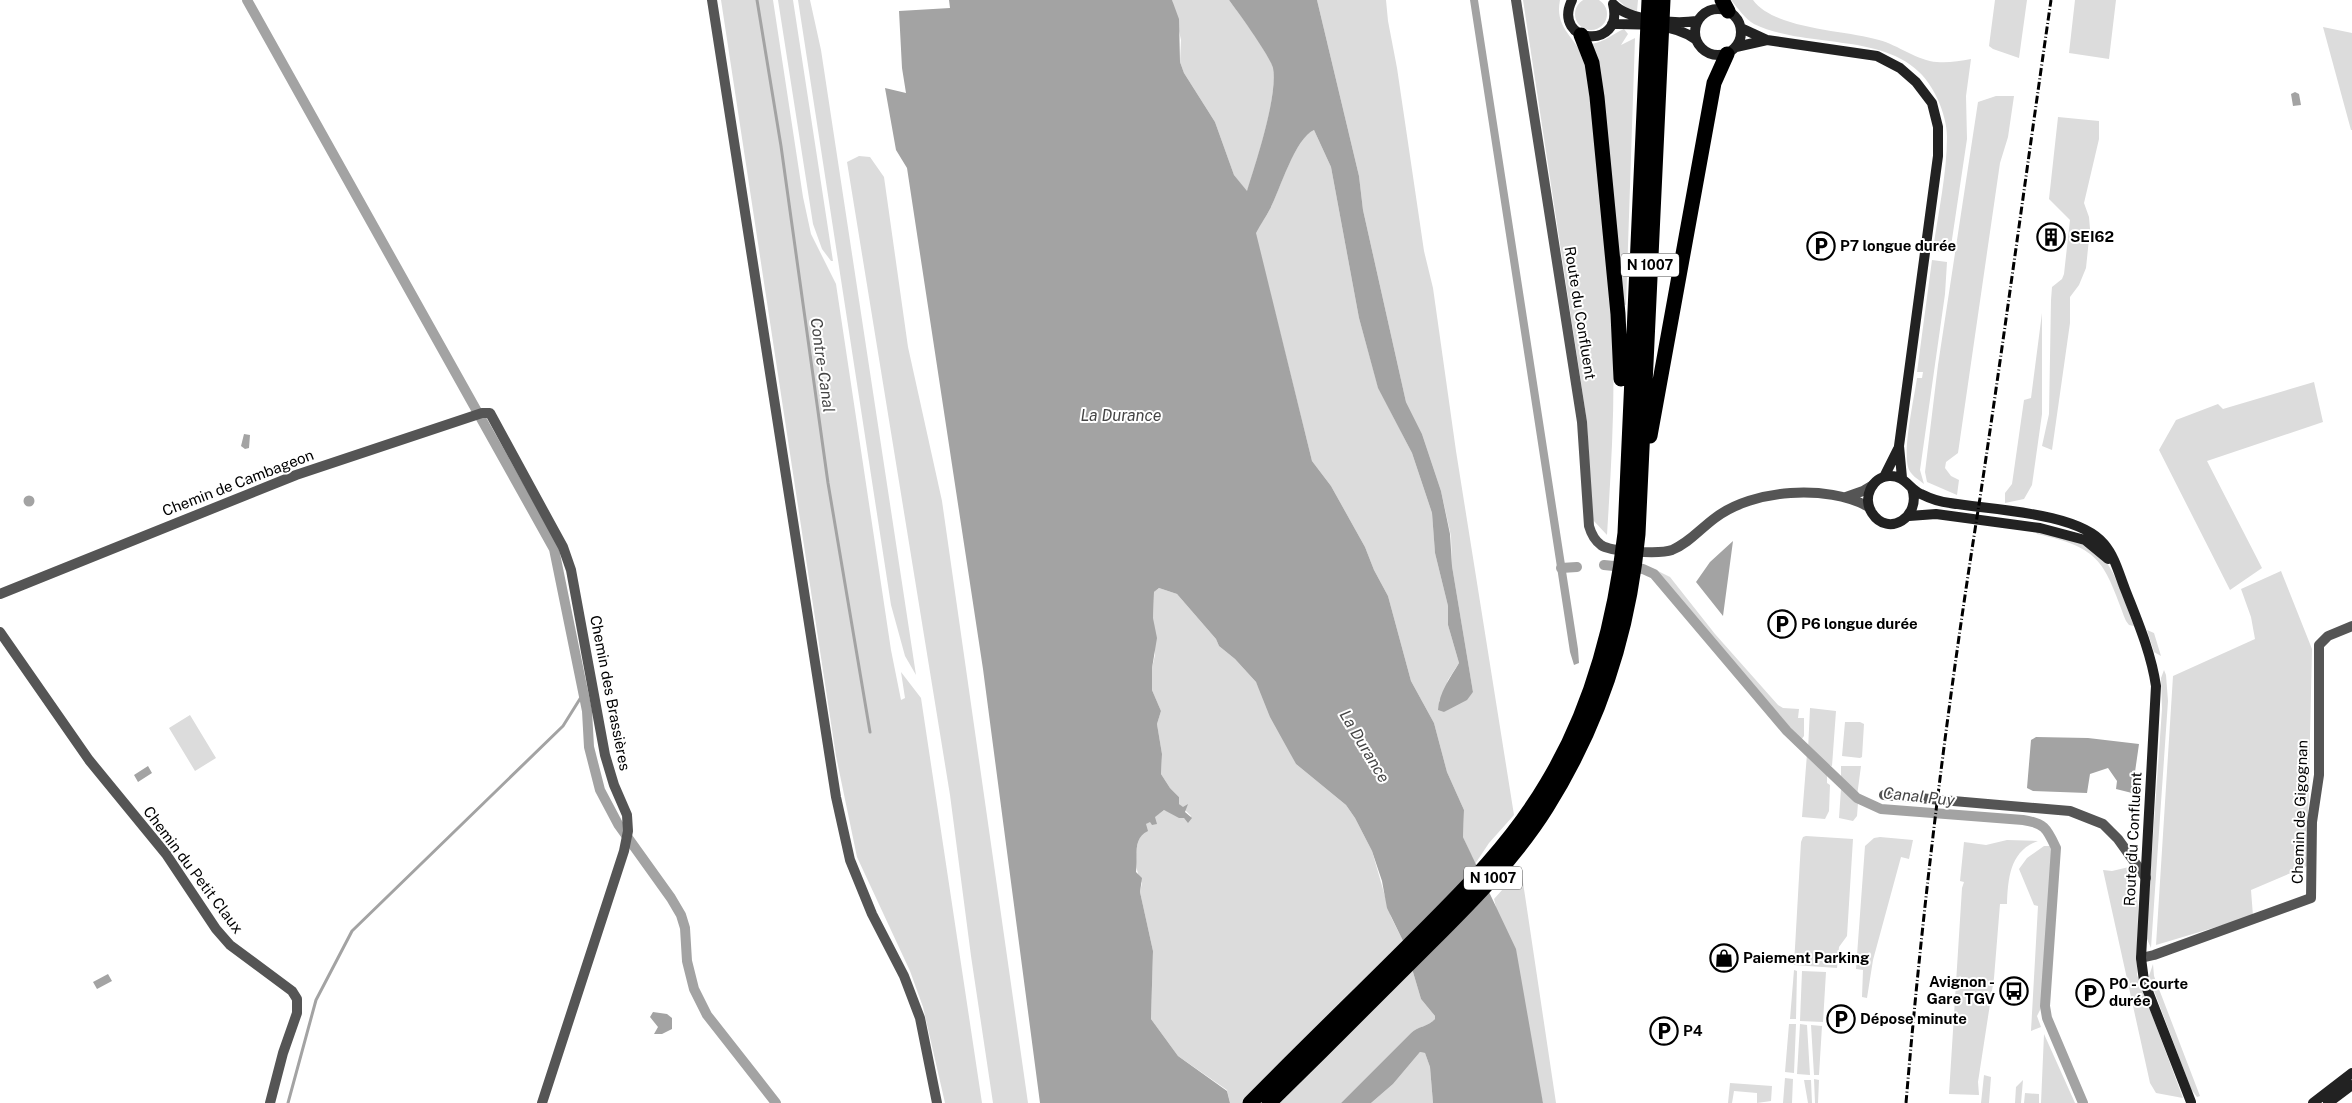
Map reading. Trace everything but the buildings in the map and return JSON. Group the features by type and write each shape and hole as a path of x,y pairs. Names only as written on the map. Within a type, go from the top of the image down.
{"highway":[{"name":"N 1007","path":"1269,1103 1491,881 1546,808 1587,734 1609,678 1631,595 1628,424 1656,3"},
{"path":"1581,35 1592,63 1597,97 1618,314 1621,383 1628,424"},
{"name":"N 1007","path":"1250,1103 1484,870 1547,783 1579,720 1609,633 1639,492 1654,38"},
{"path":"1639,492 1714,83 1732,51"}],"street":[{"path":"712,0 836,797 850,860 872,914 904,976 920,1018 937,1103"},
{"name":"Route du Confluent","path":"1516,0 1582,422 1589,526 1593,537 1606,548 1665,552 1683,544 1714,518 1753,499 1791,494 1846,497"},
{"path":"1572,0 1568,15 1574,30 1581,35 1595,37 1608,30 1615,18 1612,2"},
{"path":"1612,2 1620,12 1683,23 1697,21 1708,11 1722,9 1725,5 1737,18 1741,28 1742,35 1732,51"},
{"path":"1695,39 1697,21"},
{"path":"1612,24 1670,28 1681,31 1695,39 1704,51 1719,56 1767,40"},
{"path":"1741,28 1767,40 1877,56 1900,68 1916,82 1932,103 1938,127 1938,156 1899,446 1902,478 1920,494 1947,503 2049,518 2082,528 2104,544 2119,574"},
{"name":"Chemin de Cambageon","path":"0,594 296,475 483,414"},
{"name":"Chemin des Brassières","path":"483,414 563,547 571,570 605,755 614,785 627,815 627,836 542,1103"},
{"path":"1846,497 1864,492 1884,477 1899,446"},
{"path":"1884,477 1902,478"},
{"path":"1873,485 1869,491 1869,507 1876,518 1888,523 1901,521 1909,516 1936,514 2040,528 2077,536 2098,549 2119,574"},
{"path":"1909,516 1915,503 1912,488"},
{"path":"1846,497 1869,507"},
{"name":"Route du Confluent","path":"2119,574 2148,650 2156,686 2141,958 2144,980 2191,1103"},
{"name":"Chemin de Gigognan","path":"2141,958 2311,898 2312,822 2318,775 2319,645 2328,636 2352,626"},
{"name":"Chemin du Petit Claux","path":"0,632 89,760 166,854 216,929 230,945 292,991 298,1006 297,1013 283,1053 270,1103"},
{"path":"1884,795 2070,811 2103,824 2118,839 2146,878"},
{"path":"2313,1103 2352,1073"},
{"path":"2332,1102 2352,1084"}],"shaded area":[{"path":"1591,-2 1597,-1 1602,3 1606,8 1606,20 1602,25 1597,29 1591,30 1585,29 1580,25 1576,20 1575,14 1576,8 1580,3 1585,-1"},
{"path":"721,0 773,0 803,197 811,234 836,284 891,650 901,700 905,698 901,672 921,698 982,1103 945,1103 923,1007 910,971 857,857 836,756"},
{"path":"778,0 793,0 833,261 822,249 813,224"},
{"path":"798,0 810,0 821,50 916,675 905,656 891,605"},
{"path":"1172,0 1229,0 1254,34 1271,62 1274,81 1269,113 1247,192 1234,175 1215,122 1184,73 1180,62 1181,40"},
{"path":"1317,0 1386,0 1424,251 1433,288 1456,451 1514,815 1489,843 1475,864 1463,837 1464,810 1447,772 1434,723 1411,681 1388,596 1374,570 1365,547 1331,486 1312,461 1255,232 1270,209 1294,153 1307,135 1314,130 1331,167 1359,318 1378,387 1412,453 1432,513 1435,553 1448,606 1448,625 1459,663 1448,680 1445,691 1439,701 1444,712 1473,692 1452,566 1451,536 1441,491 1422,434 1406,402 1363,210 1359,176"},
{"path":"1523,0 1560,0 1560,19 1585,62 1609,272 1613,342 1613,414 1607,535 1592,519 1587,422"},
{"path":"1618,0 1638,0 1637,11 1628,9"},
{"path":"1731,0 1753,0 1763,10 1777,18 1812,28 1879,40 1930,61 1945,62 1971,59 1966,96 1967,139 1951,246 1947,250 1933,250 1944,179 1947,132 1940,104 1924,77 1905,61 1882,51 1857,45 1778,33 1754,24"},
{"path":"1995,0 2027,0 2019,58 1989,46"},
{"path":"2075,0 2116,0 2109,59 2069,53"},
{"path":"2323,27 2352,33 2352,130 2351,130"},
{"path":"1624,29 1628,34 1621,45 1635,38 1626,305 1622,304 1591,44 1604,40"},
{"path":"1996,96 2014,96 2008,137 2000,163 1958,453 1946,462 1945,468 1951,476 1959,480 1957,495 1927,482 1925,472 1938,365 1978,102"},
{"path":"2058,117 2099,121 2099,139 2084,203 2089,217 2090,229 2086,268 2079,285 2070,297 2070,323 2052,450 2042,446 2049,414 2052,287 2062,279 2064,274 2070,220 2049,199"},
{"path":"859,156 870,157 884,177 908,347 942,501 1028,1103 993,1103 950,795 847,162"},
{"path":"1932,260 1947,262 1945,294 1920,470 1924,484 1909,470 1907,448 1917,378 1922,378 1923,372 1917,372"},
{"path":"2042,313 2042,414 2032,485 2024,499 2005,503 2005,493 2012,484 2024,400 2031,398"},
{"path":"2314,382 2323,422 2207,461 2262,568 2230,590 2159,450 2176,420 2218,404 2223,409"},
{"path":"2035,530 2078,540 2094,548 2110,567 2134,626 2129,625 2126,621 2112,585 2098,561 2088,552 2075,545 2037,534"},
{"path":"1654,569 1670,577 1715,634 1778,705 1783,708 1799,709 1798,718 1804,718 1804,736 1801,740"},
{"path":"2281,571 2312,649 2307,866 2251,890 2253,916 2156,945 2173,676 2255,639 2251,617 2241,589"},
{"path":"1159,588 1177,594 1216,639 1219,646 1235,659 1256,682 1296,764 1346,805 1355,818 1372,851 1391,917 1405,945 1421,999 1435,1016 1432,1022 1411,1033 1341,1103 1230,1103 1227,1090 1178,1056 1151,1019 1153,951 1140,892 1142,883 1137,869 1137,845 1146,824 1164,810 1189,820 1191,816 1179,804 1179,797 1170,788 1161,774 1162,754 1157,724 1161,711 1152,690 1152,668 1155,655 1154,592"},
{"path":"2147,630 2154,633 2161,656 2154,652"},
{"path":"2164,670 2168,701 2151,948 2146,937 2162,709 2161,678"},
{"path":"1810,708 1836,711 1832,766 1828,765 1828,771 1808,750"},
{"path":"190,715 216,758 195,771 169,728"},
{"path":"1845,722 1860,722 1864,724 1862,757 1860,758 1842,756"},
{"path":"1807,754 1827,774 1827,783 1830,785 1829,811 1825,819 1802,817"},
{"path":"1841,766 1861,766 1857,796 1841,781"},
{"path":"1841,789 1858,803 1857,816 1853,821 1839,818"},
{"path":"1803,837 1853,839 1847,936 1839,947 1837,968 1794,965 1801,842"},
{"path":"1874,838 1913,840 1909,859 1901,857 1873,960 1867,998 1862,997 1863,970 1856,969 1865,846"},
{"path":"2007,840 2038,841 2021,851 2016,858 2012,866 2008,885 2007,904 2000,904 1994,978 1978,1082 1979,1095 1949,1094 1962,888 1964,882 1960,881 1964,842 1986,845"},
{"path":"2044,846 2052,846 2041,1008 2037,1016 2041,1027 2031,1031 2038,906 2034,905 2019,869 2027,858"},
{"path":"2129,867 2136,889 2138,907 2137,975 2183,1098 2156,1093 2150,1083 2103,870 2112,871"},
{"path":"1521,869 1556,1103 1543,1103 1494,899"},
{"path":"2153,964 2154,976 2200,1096 2197,1097 2191,1089 2150,980 2149,976"},
{"path":"1794,970 1797,971 1796,1019 1790,1019"},
{"path":"1802,971 1826,972 1823,1022 1800,1021"},
{"path":"1789,1024 1796,1024 1794,1073 1785,1072"},
{"path":"1800,1024 1807,1025 1810,1075 1797,1074"},
{"path":"1811,1025 1822,1026 1819,1075 1814,1075"},
{"path":"2044,1034 2075,1103 2041,1103"},
{"path":"1420,1052 1425,1053 1430,1067 1433,1103 1371,1103 1393,1084"},
{"path":"1984,1075 1991,1077 1989,1103 1981,1103"},
{"path":"1785,1078 1793,1079 1792,1103 1783,1103"},
{"path":"1814,1079 1819,1080 1818,1103 1815,1103"},
{"path":"1804,1080 1811,1080 1812,1103 1808,1103"},
{"path":"2023,1080 2021,1103 2015,1103 2016,1087"},
{"path":"1730,1083 1772,1086 1771,1101 1757,1103 1757,1093 1734,1091 1732,1103 1728,1103"},
{"path":"2025,1093 2039,1094 2039,1103 2024,1103"}],"water":[{"name":"La Durance","path":"949,0 1172,0 1179,19 1180,62 1184,73 1215,122 1234,175 1247,191 1269,112 1274,80 1273,68 1260,44 1229,0 1317,0 1359,176 1363,210 1406,402 1422,434 1441,491 1450,534 1452,566 1473,692 1467,700 1444,712 1438,710 1440,698 1459,663 1448,625 1448,606 1435,553 1432,513 1412,453 1378,388 1359,318 1331,167 1314,130 1307,135 1294,154 1270,209 1256,233 1312,461 1331,486 1365,547 1374,570 1388,596 1411,681 1434,723 1447,772 1464,810 1463,837 1516,949 1543,1103 1433,1103 1430,1067 1425,1053 1420,1052 1393,1084 1371,1103 1341,1103 1411,1033 1432,1022 1435,1016 1421,999 1405,945 1387,908 1382,881 1372,851 1355,818 1346,805 1296,764 1270,717 1256,682 1235,659 1219,646 1216,639 1177,594 1159,588 1154,592 1153,618 1157,638 1152,668 1152,690 1161,711 1157,724 1162,754 1161,774 1170,788 1179,797 1179,804 1183,807 1188,804 1185,812 1192,818 1188,823 1184,818 1179,818 1164,810 1155,817 1157,824 1152,825 1150,822 1146,824 1148,831 1143,834 1138,843 1136,872 1142,878 1140,892 1153,951 1151,1019 1178,1056 1227,1091 1230,1103 1040,1103 983,669 907,168 896,150 885,88 906,93 902,68 899,11 950,8"},
{"path":"1470,0 1478,0 1578,649 1579,663 1574,665 1570,652"},
{"path":"2295,92 2299,94 2301,105 2293,106 2291,94"},
{"path":"244,434 250,435 249,448 245,449 241,446"},
{"path":"29,495 35,501 29,507 23,501"},
{"path":"1733,541 1723,616 1696,582 1710,562"},
{"path":"2036,737 2088,738 2139,744 2132,793 2116,789 2117,781 2108,768 2090,774 2087,793 2033,791 2027,788 2031,740"},
{"path":"148,766 152,773 138,782 134,775"},
{"path":"108,974 112,981 97,989 93,982"},
{"path":"653,1012 667,1014 672,1018 672,1029 662,1034 654,1034 658,1027 650,1017"}],"waterway":[{"path":"247,0 554,549 587,711 589,747 600,790 618,824 681,915 685,928 687,961 694,989 707,1015 776,1103"},
{"name":"Contre-Canal","path":"757,0 781,146 828,483 870,732"},
{"name":"Canal Puy","path":"1604,565 1643,569 1654,574 1787,731 1857,798 1881,809 2023,820 2036,823 2044,828 2056,848 2045,1006 2047,1018 2083,1103"},
{"name":"Canal Puy","path":"1561,568 1577,567"},
{"path":"288,1103 316,1000 352,931 563,726 583,694"}],"railway":[{"path":"1906,1103 1928,875 1947,724 2051,0"}],"place":[{"name":"SEI62","path":"2051,237"},
{"name":"P7 longue durée","path":"1821,246"},
{"name":"P6 longue durée","path":"1782,624"},
{"name":"Paiement Parking","path":"1724,958"},
{"name":"Avignon - Gare TGV","path":"2014,991"},
{"name":"P0 - Courte durée","path":"2090,993"},
{"name":"Dépose minute","path":"1841,1019"},
{"name":"P4","path":"1664,1031"}]}
